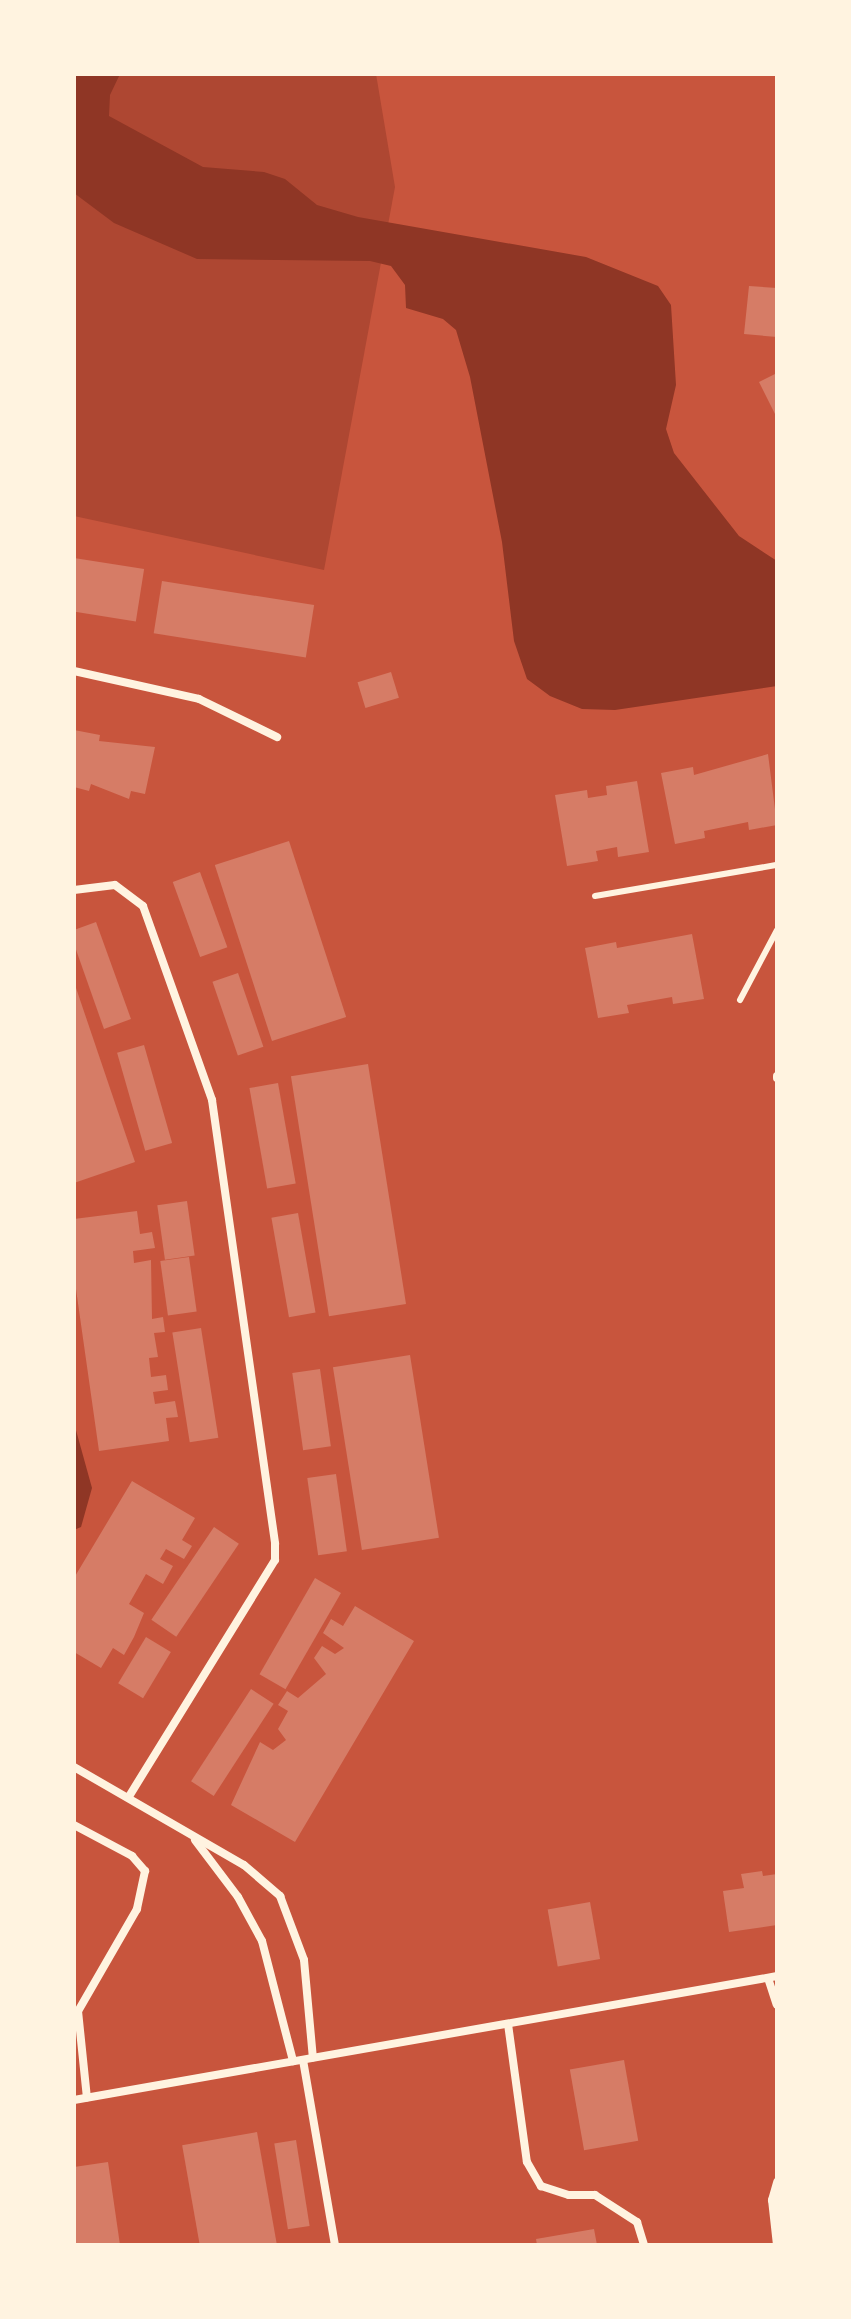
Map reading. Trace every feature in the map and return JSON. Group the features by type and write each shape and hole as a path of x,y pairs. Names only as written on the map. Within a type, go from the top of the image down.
{"street":[{"path":"74,671 199,699 277,737"},
{"path":"74,890 115,885 143,906 212,1100 275,1544 275,1560 129,1796"},
{"path":"74,1767 129,1796 267,1881 289,1911 304,1960 313,2058"},
{"path":"74,1825 132,1856 145,1871 137,1909 78,2011 87,2098"},
{"path":"189,1833 238,1897 262,1941 298,2060 335,2245"},
{"path":"74,2100 772,1977 777,2005"},
{"path":"508,2024 527,2162 541,2186 569,2195 595,2195 637,2222 644,2245"},
{"path":"777,2182 772,2200 777,2245"}],"lane":[{"path":"595,896 777,865"},
{"path":"740,1000 777,930"}],"shaded area":[{"path":"74,74 376,74 395,187 324,570 74,516"},
{"path":"74,74 120,74 110,95 109,116 203,167 264,172 285,179 317,205 358,217 586,257 658,286 671,305 676,385 666,429 674,453 739,536 777,561 777,686 615,710 582,709 550,696 527,679 514,641 502,542 470,377 456,330 443,319 406,308 405,285 391,266 370,261 197,259 114,223 74,193"},
{"path":"74,1423 92,1488 81,1527 74,1530"}],"building":[{"path":"749,286 777,288 777,337 744,334"},
{"path":"777,373 777,418 759,382"},
{"path":"74,558 144,569 136,621 74,612"},
{"path":"162,581 314,605 306,657 154,633"},
{"path":"391,672 399,698 365,708 358,682"},
{"path":"74,730 100,735 99,741 155,747 145,794 131,791 129,799 91,784 89,791 74,787"},
{"path":"768,754 777,825 749,830 748,822 704,831 705,838 675,844 661,773 693,767 694,775"},
{"path":"637,781 649,852 618,857 617,847 596,851 598,861 567,866 555,795 587,790 588,798 607,795 606,786"},
{"path":"289,841 346,1017 272,1041 215,865"},
{"path":"200,872 227,947 200,957 173,882"},
{"path":"96,922 131,1019 104,1029 74,944 74,930"},
{"path":"692,934 704,999 673,1004 672,997 627,1005 629,1013 598,1018 585,948 616,942 617,948"},
{"path":"238,973 263,1047 238,1056 212,982"},
{"path":"74,982 135,1162 74,1183"},
{"path":"144,1045 172,1143 145,1151 117,1053"},
{"path":"368,1064 406,1304 329,1316 291,1076"},
{"path":"278,1083 296,1183 267,1188 249,1088"},
{"path":"187,1201 195,1255 165,1260 157,1205"},
{"path":"137,1211 140,1234 152,1232 155,1248 133,1251 134,1263 151,1260 152,1319 163,1317 165,1332 154,1333 158,1357 149,1358 151,1377 166,1375 168,1390 153,1392 155,1404 175,1401 178,1417 166,1418 169,1441 99,1451 74,1275 74,1219"},
{"path":"298,1213 316,1312 289,1317 271,1218"},
{"path":"189,1257 197,1311 168,1316 160,1261"},
{"path":"201,1328 218,1438 190,1442 172,1333"},
{"path":"410,1355 439,1538 362,1550 333,1367"},
{"path":"320,1369 331,1446 303,1450 292,1373"},
{"path":"336,1474 347,1551 318,1555 307,1478"},
{"path":"132,1481 195,1518 182,1540 192,1546 184,1559 166,1549 160,1559 173,1566 163,1584 146,1574 129,1604 144,1613 134,1637 124,1655 113,1648 101,1668 74,1652 74,1578"},
{"path":"214,1527 239,1544 176,1637 151,1620"},
{"path":"315,1578 341,1593 285,1689 260,1674"},
{"path":"355,1606 414,1641 295,1842 231,1805 260,1742 273,1750 286,1740 278,1729 288,1711 278,1705 287,1691 298,1698 326,1674 314,1658 322,1646 335,1654 344,1648 323,1633 331,1619 343,1626"},
{"path":"146,1637 171,1652 143,1698 118,1683"},
{"path":"251,1689 274,1704 214,1796 191,1781"},
{"path":"762,1871 763,1876 777,1874 777,1925 729,1932 723,1891 744,1888 741,1874"},
{"path":"590,1902 600,1959 558,1967 548,1909"},
{"path":"624,2060 638,2141 584,2150 570,2070"},
{"path":"257,2132 277,2245 200,2245 182,2145"},
{"path":"296,2140 310,2226 288,2229 274,2143"},
{"path":"108,2162 120,2245 74,2245 74,2167"},
{"path":"594,2229 597,2245 537,2245 536,2239"}]}
